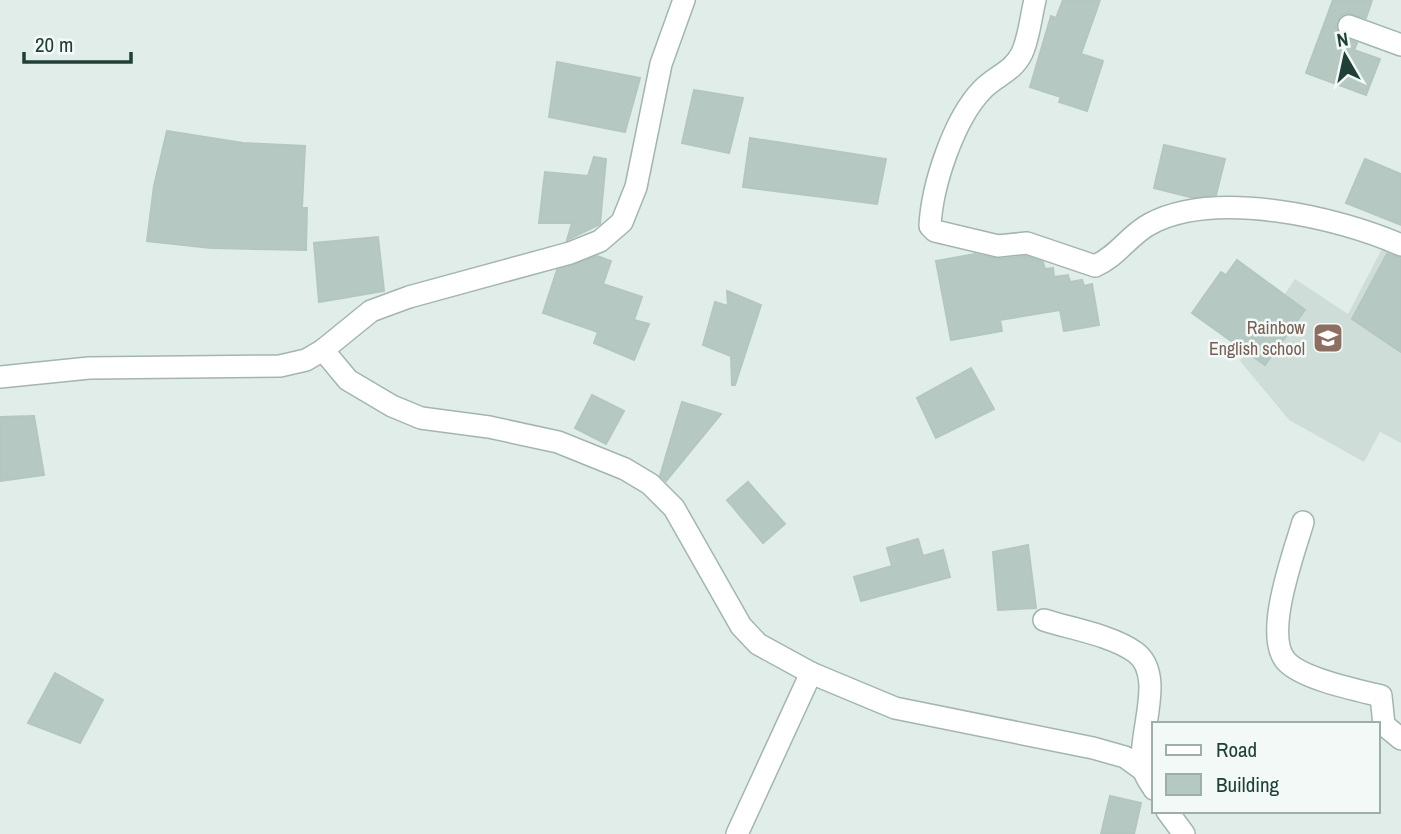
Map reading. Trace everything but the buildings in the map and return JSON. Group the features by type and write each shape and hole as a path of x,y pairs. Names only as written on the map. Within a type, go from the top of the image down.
{"street":[{"path":"0,377 89,368 280,366 306,360 323,350 371,311 409,297 570,253 600,241 622,222 636,187 661,64 684,0"},
{"path":"1035,0 1022,53 1006,74 983,88 968,107 947,152 930,215 930,226 935,231 998,246 1027,243 1095,266 1112,259 1149,225 1168,218 1254,207 1364,229 1401,245"},
{"path":"1349,26 1401,45"},
{"path":"323,350 348,380 392,406 421,418 489,427 558,442 625,470 650,484 674,508 741,625 758,644 811,673 895,708 1093,748 1125,757 1143,770 1152,786"},
{"path":"1303,522 1276,624 1278,649 1287,663 1324,681 1381,695 1384,724 1401,739"},
{"path":"1044,620 1121,645 1143,659 1150,674 1143,770"},
{"path":"737,834 811,673"},
{"path":"1168,813 1184,834"}],"shaded area":[{"name":"Rainbow English school","path":"1385,243 1401,250 1401,443 1380,432 1364,462 1289,420 1240,361 1295,279 1348,314"}],"place":[{"name":"Rainbow English school","path":"1328,338"}]}
